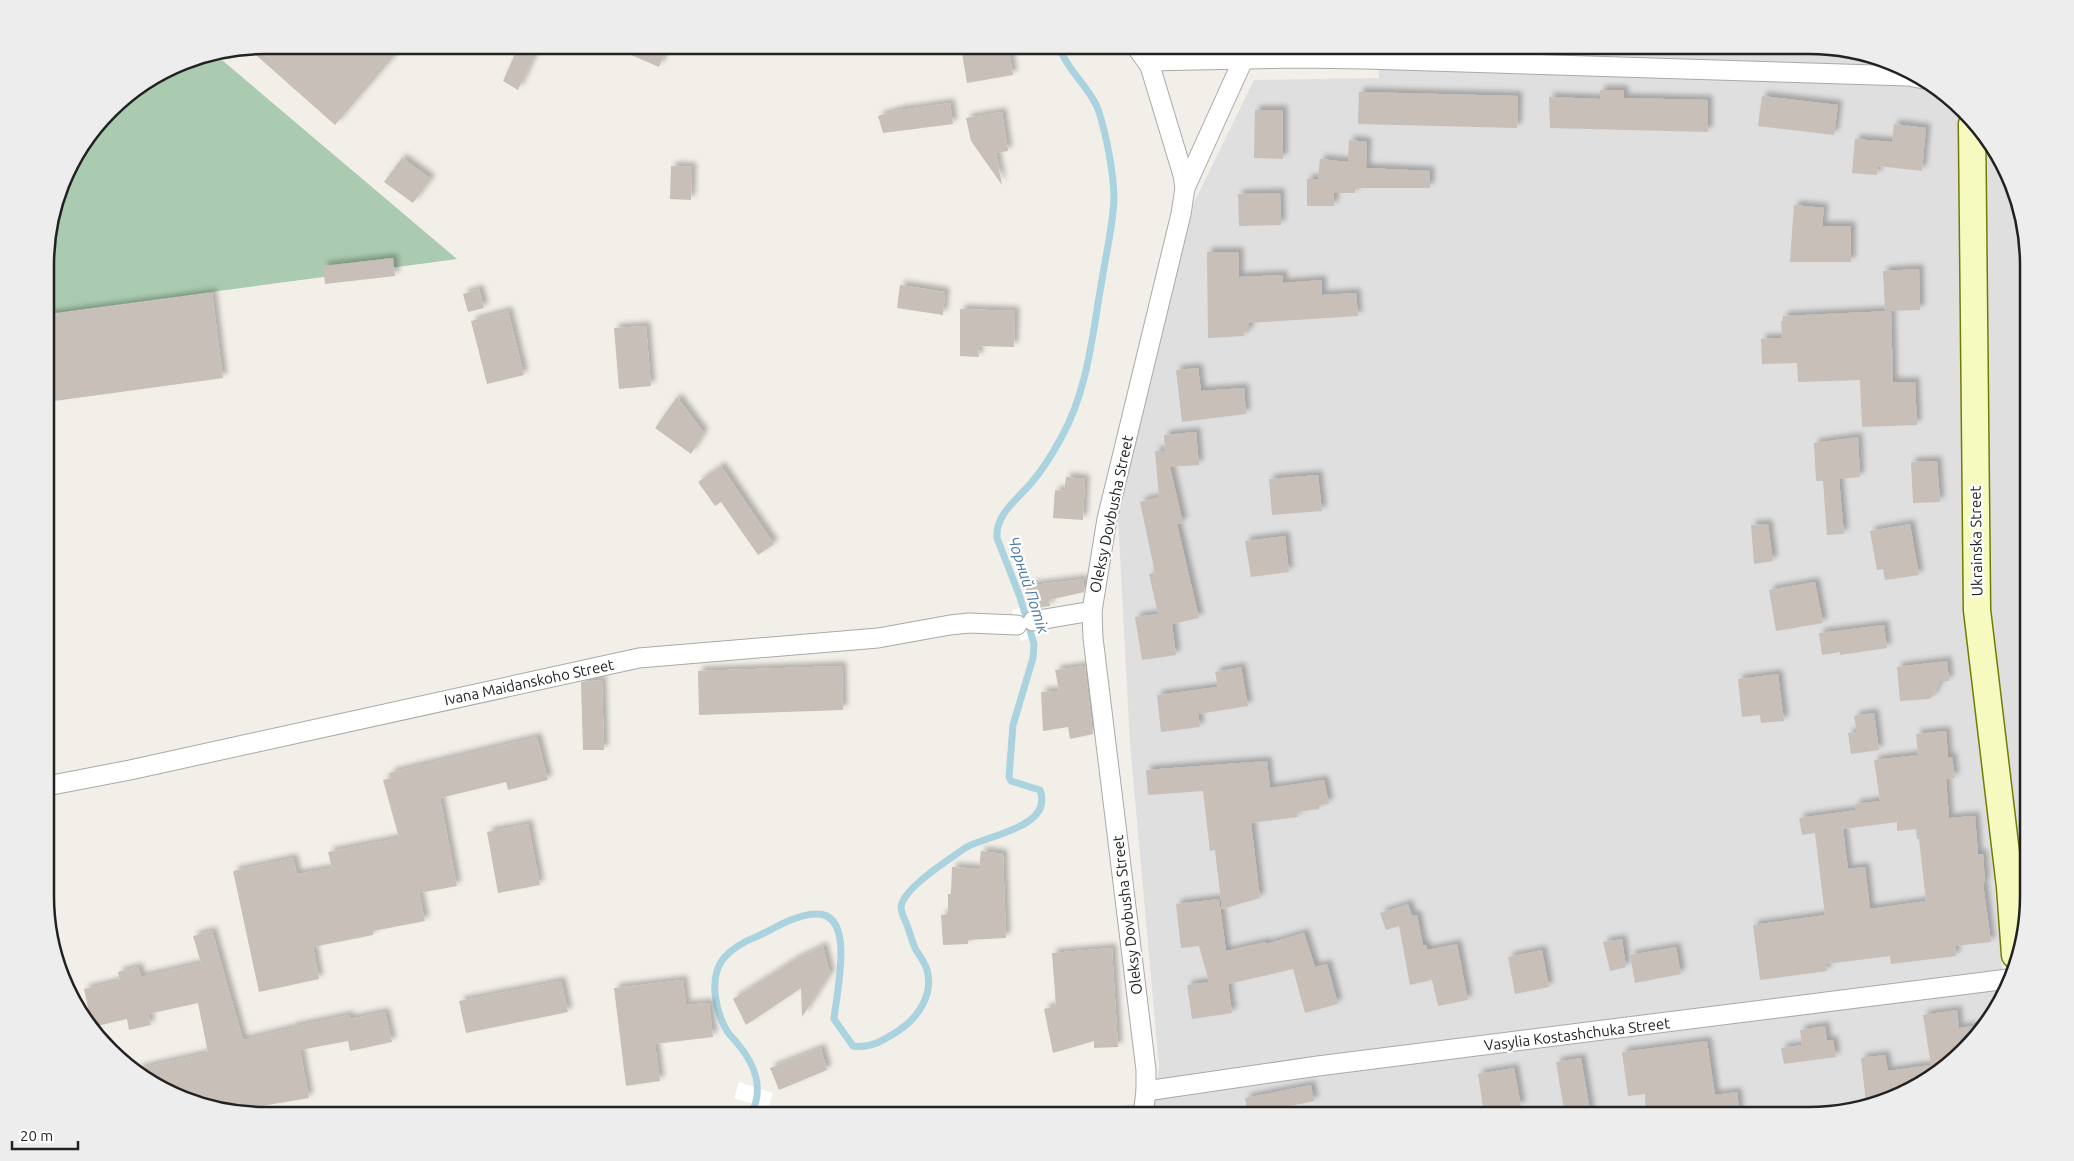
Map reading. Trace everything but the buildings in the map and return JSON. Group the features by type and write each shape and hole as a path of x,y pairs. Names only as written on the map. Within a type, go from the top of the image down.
{"street":[{"name":"Oleksy Dovbusha Street","path":"1142,54 1147,61 1185,188 1107,520 1092,611 1094,648 1146,1070 1144,1107"},
{"path":"1147,61 1308,58 1635,66 1904,76"},
{"path":"1185,188 1243,60"},
{"name":"Ukrainska Street","path":"1972,131 1977,610 2019,882 2016,938"},
{"name":"Ivana Maidanskoho Street","path":"54,785 139,768 639,658 878,638 950,624 1025,623 1092,611"},
{"name":"Vasylia Kostashchuka Street","path":"1146,1091 1318,1066 2003,981"}],"shaded area":[{"path":"1379,54 1823,54 1851,58 1903,75 1938,97 1959,115 1977,136 1999,171 2013,210 2020,251 2020,843 1992,856 2003,980 1999,990 1985,1014 1959,1046 1927,1072 1903,1086 1864,1100 1823,1107 1154,1107 1159,1066 1130,744 1118,518 1184,223 1254,80 1379,78"},
{"path":"1134,1104 1134,1107 1108,1107"}],"green space":[{"path":"220,59 457,259 54,313 54,251 58,223 75,171 89,147 115,115 147,89 171,75"}],"pier":[{"path":"1028,605 1037,636 1021,641 1012,610"},
{"path":"739,1082 773,1093 769,1107 762,1107 734,1098"}],"waterway":[{"name":"Чорний Потік","path":"754,1107 757,1097 757,1087 753,1068 743,1051 728,1033 717,1005 715,995 716,976 718,967 723,959 735,948 793,919 815,914 828,917 836,926 840,939 840,974 834,1019 853,1046 871,1045 882,1040 898,1031 912,1019 923,1005 928,988 929,979 926,967 915,947 902,912 901,907 904,899 928,874 965,848 1028,822 1037,813 1042,803 1040,790 1011,781 1009,777 1013,725 1033,658 1034,644 1020,597 997,538 997,529 1008,507 1036,477 1051,455 1061,438 1078,399 1093,337 1114,199 1109,154 1098,109 1062,54"}]}
